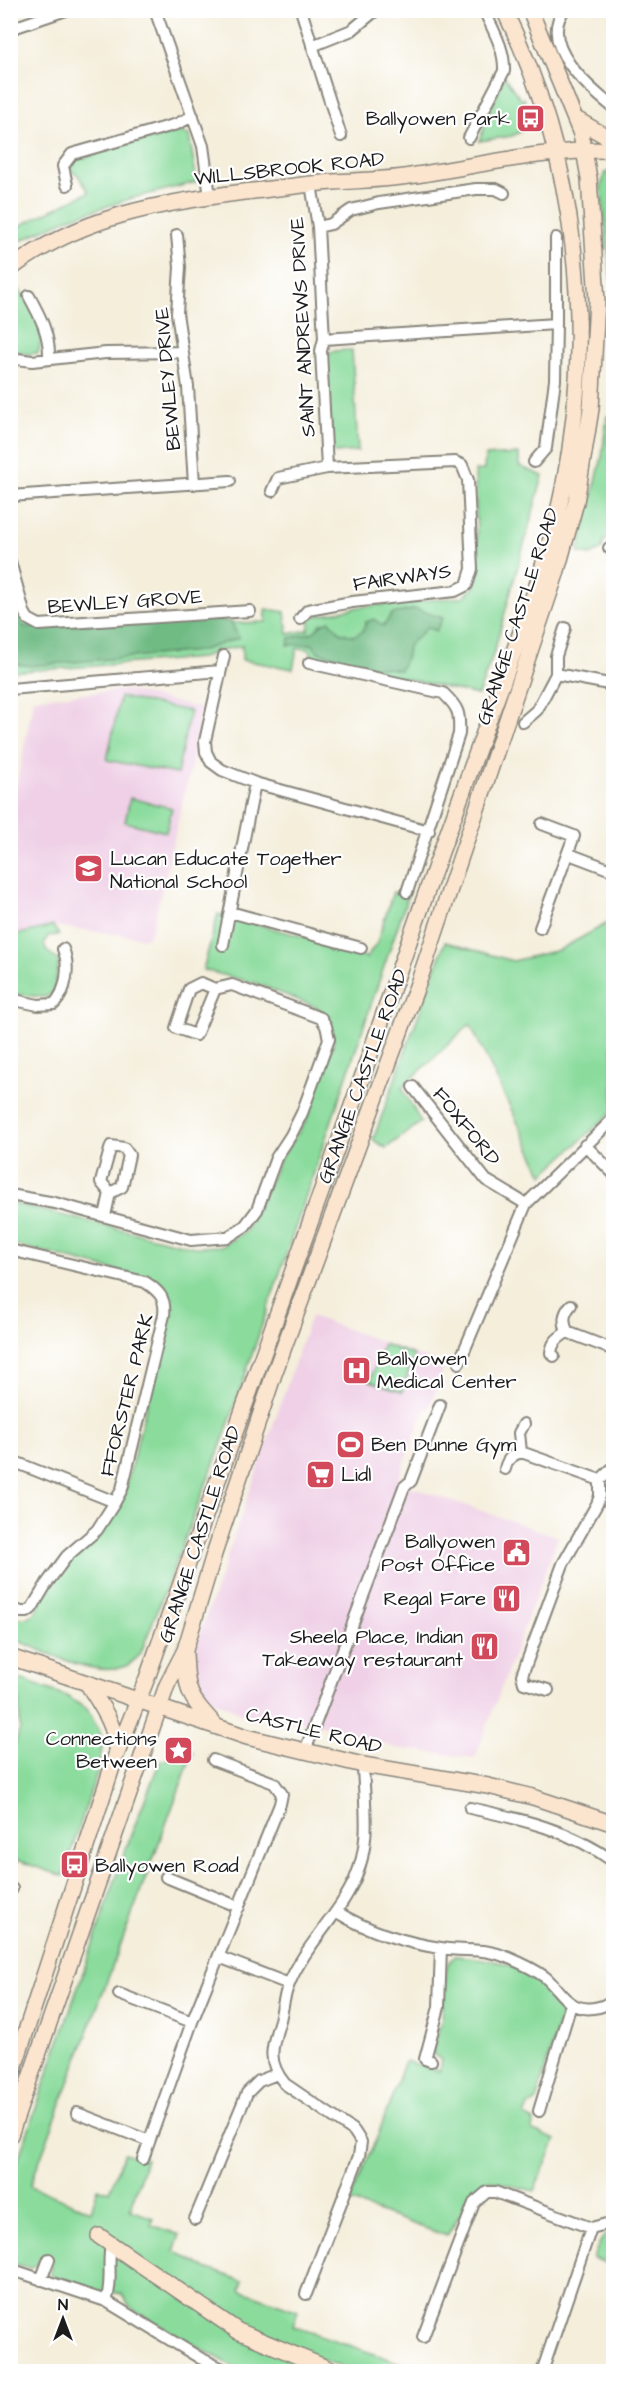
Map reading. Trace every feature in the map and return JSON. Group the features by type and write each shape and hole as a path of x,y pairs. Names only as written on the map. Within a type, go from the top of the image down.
{"main road":[{"name":"GRANGE CASTLE ROAD","path":"10,2080 115,1758 355,1098 399,968 541,573 562,492 577,400 578,301 572,244 557,154 523,51 504,10"},
{"name":"GRANGE CASTLE ROAD","path":"10,2135 168,1685 185,1650 214,1554 274,1374 420,978 556,574 576,502 591,409 597,301 593,223 585,150 576,119 530,10"},
{"path":"576,119 614,141"},
{"path":"390,179 449,160 546,145 550,134"},
{"path":"585,150 614,150"},
{"name":"WILLSBROOK ROAD","path":"10,269 54,241 95,223 134,210 310,184 390,179 493,161 585,150"},
{"path":"185,1650 186,1683 192,1700 215,1726"},
{"name":"CASTLE ROAD","path":"10,1657 247,1737 363,1765 488,1786 533,1797 614,1824"},
{"path":"87,1683 104,1708 116,1740 115,1758"},
{"path":"105,2241 238,2331 336,2372"}],"street":[{"path":"10,29 66,10"},
{"path":"155,10 203,146 210,197"},
{"path":"301,10 341,136"},
{"path":"312,46 352,30 376,10"},
{"path":"470,138 504,71 504,60 499,43 484,10"},
{"path":"564,10 559,18 556,35 561,49 583,83 614,108"},
{"path":"67,184 63,166 72,154 177,124 193,116"},
{"name":"SAINT ANDREWS DRIVE","path":"310,184 318,227 324,339 321,351 327,468"},
{"path":"318,227 331,224 351,210 379,203 476,189 496,189 504,193"},
{"name":"BEWLEY DRIVE","path":"177,235 180,267 177,306 188,387 194,484"},
{"path":"534,462 546,448 555,380 556,238"},
{"path":"29,296 45,328 49,343 49,358"},
{"path":"324,339 556,324"},
{"path":"10,357 32,361 115,353 182,352"},
{"name":"FAIRWAYS","path":"300,619 308,610 352,602 455,591 466,585 472,569 468,480 464,468 455,462 327,468"},
{"path":"272,491 278,478 327,468"},
{"path":"10,496 230,481"},
{"name":"BEWLEY GROVE","path":"10,561 24,612 28,619 39,625 250,611"},
{"path":"523,722 537,710 556,674 556,656 565,628"},
{"path":"224,656 206,741 206,752 211,762 222,770 255,783 429,831"},
{"path":"309,663 443,693 456,705 459,734 429,831 407,892"},
{"path":"10,689 220,671"},
{"path":"556,674 614,685"},
{"path":"223,945 255,783"},
{"path":"540,928 574,836 542,824"},
{"path":"568,854 614,871"},
{"path":"230,912 361,948"},
{"path":"10,999 38,1005 54,1004 60,998 68,960 63,949"},
{"path":"10,1195 105,1216 191,1240 228,1237 245,1226 257,1210 276,1158 291,1136 302,1113 329,1039 326,1026 321,1018 232,986 215,989 201,983 189,989 176,1028 196,1035 215,989"},
{"name":"FOXFORD","path":"413,1087 486,1180 526,1204"},
{"path":"459,1363 526,1204 614,1118"},
{"path":"585,1145 614,1174"},
{"path":"105,1216 110,1193"},
{"name":"FFORSTER PARK","path":"10,1250 145,1282 158,1291 166,1303 122,1488 115,1502 97,1530 67,1556 47,1582 32,1608 27,1612 21,1612 10,1607"},
{"path":"567,1332 564,1323 565,1312 571,1305"},
{"path":"567,1332 614,1350"},
{"path":"554,1356 551,1353 552,1345 567,1332"},
{"path":"305,1751 403,1490 411,1481 440,1405"},
{"path":"521,1452 519,1432 524,1424"},
{"path":"506,1469 513,1455 521,1452 600,1480"},
{"path":"10,1460 115,1502"},
{"path":"548,1690 524,1683 522,1675 563,1564 597,1504 600,1496 600,1480 614,1467"},
{"path":"143,2159 192,2022 282,1794 274,1783 213,1760"},
{"path":"306,2294 359,2156 361,2142 354,2131 285,2084 277,2074 271,2048 288,1984 320,1933 337,1912 355,1878 363,1853 367,1818 363,1765"},
{"path":"470,1808 535,1823 554,1830 597,1849 614,1862"},
{"path":"166,1876 239,1907"},
{"path":"337,1912 377,1931 441,1948 477,1949 504,1956 545,1977 571,2004 598,2008 614,1999"},
{"path":"431,2061 425,2059 439,2007 441,1948"},
{"path":"219,1957 288,1984"},
{"path":"119,1994 192,2022"},
{"path":"539,2111 571,2004"},
{"path":"195,2219 247,2093 259,2082 277,2074"},
{"path":"77,2113 149,2141"},
{"path":"423,2337 474,2203 487,2192 495,2192 591,2228 614,2222"},
{"path":"542,2372 591,2228"},
{"path":"105,2241 111,2272 106,2301"},
{"path":"41,2280 49,2259"},
{"path":"10,2269 106,2301 200,2358 229,2372"}],"shaded area":[{"name":"Lucan Educate Together National School","path":"125,690 200,708 192,763 152,930 146,938 53,926 11,936 11,812 34,698"},
{"path":"311,1316 445,1365 429,1409 426,1408 420,1421 397,1482 558,1537 475,1758 396,1748 333,1727 242,1714 202,1694 192,1678 191,1660"}],"green space":[{"path":"504,76 521,100 524,98 530,120 526,129 512,136 479,141"},
{"path":"180,132 189,135 197,182 133,198 67,219 11,245 11,230 89,192 78,175 71,171 71,166 76,160 122,145"},
{"path":"613,171 614,281 611,282 601,186 605,173"},
{"path":"17,285 39,326 38,353 27,354 11,349 10,291"},
{"path":"352,350 358,451 335,453 332,449 326,358 333,351"},
{"path":"607,416 613,417 613,540 604,540 602,549 590,555 578,553 602,457"},
{"path":"519,454 519,466 543,476 494,652 478,695 313,657 309,649 297,648 293,669 242,660 242,646 216,651 202,658 11,672 10,587 27,622 209,618 237,623 266,622 266,609 285,612 288,634 308,630 311,617 359,607 463,597 474,587 478,575 475,471 484,470 485,456"},
{"path":"10,609 24,627 209,618 231,622 239,638 200,651 31,666 15,664 11,642"},
{"path":"415,609 443,618 436,631 428,627 408,646 407,656 400,670 369,666 318,652 312,644 288,645 290,638 314,632 321,624 330,621 340,632 353,636 363,631 366,622 374,619 383,626 392,614"},
{"path":"120,697 190,711 177,774 107,760"},
{"path":"130,798 172,808 166,832 125,822"},
{"path":"393,892 408,896 223,1440 140,1655 124,1667 97,1669 67,1661 11,1638 10,1619 26,1618 35,1613 45,1594 72,1558 91,1543 109,1523 124,1495 169,1313 169,1302 161,1287 153,1280 11,1244 11,1203 194,1247 223,1246 246,1231 281,1158 306,1121 333,1045 333,1034 325,1017 317,1010 319,1008 255,983 203,970 218,914 353,950 366,958 377,943"},
{"path":"613,920 613,1111 543,1175 470,1024 402,1088 421,1122 386,1148 373,1140 445,942 513,961 559,950"},
{"path":"53,926 59,935 48,936 44,943 46,950 59,961 53,993 45,997 11,994 11,936"},
{"path":"383,1344 414,1355 402,1392 370,1381"},
{"path":"18,1680 66,1696 87,1709 100,1732 102,1747 99,1767 63,1876 16,1860 11,1873 10,1760 20,1729"},
{"path":"193,1752 30,2186 91,2211 98,2188 109,2192 124,2153 146,2159 130,2210 153,2218 151,2225 180,2235 174,2251 206,2268 243,2281 240,2290 298,2311 293,2326 424,2371 354,2371 313,2357 307,2371 241,2371 145,2317 128,2305 123,2294 93,2290 50,2275 51,2260 42,2256 36,2266 30,2268 11,2263 11,2180 129,1840 160,1761"},
{"path":"455,1956 490,1960 513,1966 534,1976 544,1983 562,2011 536,2101 528,2106 524,2116 534,2121 533,2131 556,2140 534,2191 487,2180 477,2186 447,2236 349,2201 378,2135 405,2061 439,2071 441,2060 432,2053 442,2018 447,1965"},
{"path":"614,2230 613,2266 593,2258 603,2238"}],"place":[{"name":"Ballyowen Park","path":"531,118"},
{"name":"Lucan Educate Together National School","path":"89,869"},
{"name":"Ballyowen Medical Center","path":"356,1370"},
{"name":"Ben Dunne Gym","path":"350,1444"},
{"name":"Lidl","path":"320,1474"},
{"name":"Ballyowen Post Office","path":"516,1553"},
{"name":"Regal Fare","path":"507,1598"},
{"name":"Sheela Place, Indian Takeaway restaurant","path":"484,1647"},
{"name":"Connections Between","path":"178,1750"},
{"name":"Ballyowen Road","path":"74,1865"}]}
